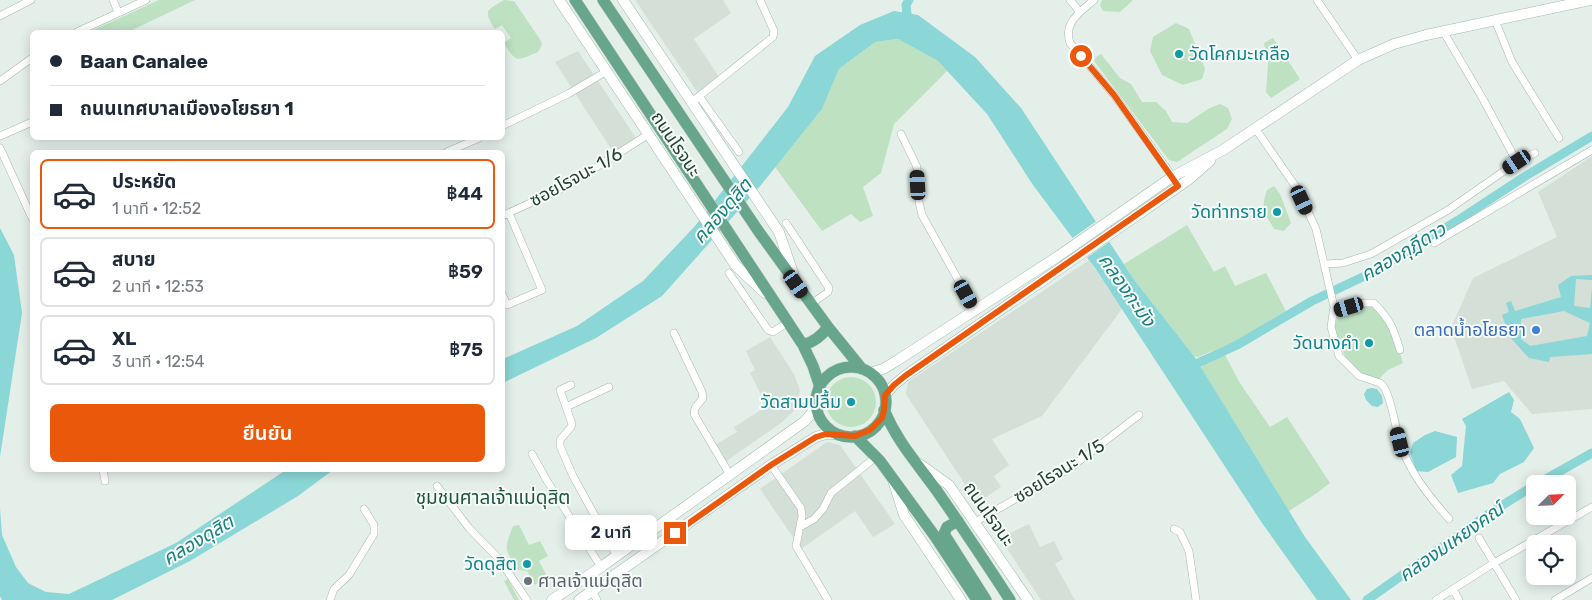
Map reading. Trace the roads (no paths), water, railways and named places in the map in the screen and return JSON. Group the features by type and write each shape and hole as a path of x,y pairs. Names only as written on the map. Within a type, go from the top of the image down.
{"main road":[{"name":"ถนนโรจนะ","path":"559,0 736,266 773,300"},
{"name":"ถนนโรจนะ","path":"575,0 803,345 820,387"},
{"name":"ถนนโรจนะ","path":"603,0 759,232 828,327 866,371"},
{"name":"ถนนโรจนะ","path":"623,0 695,99 730,159 780,232 796,284"},
{"path":"885,395 905,376 1178,186 1223,150 1358,60 1394,44 1443,31 1590,0"},
{"path":"866,371 896,362 1057,257 1182,170 1223,150"},
{"path":"803,345 812,343 828,327"},
{"path":"552,600 617,556 805,421 816,404 820,387 824,380 837,370 853,367 866,371 880,383 885,395 884,410 877,425 863,434 855,436 826,434 816,437 771,465 594,596 579,600"},
{"path":"816,404 823,422 837,434"},
{"name":"ถนนโรจนะ","path":"884,410 911,458 935,488 1010,600"},
{"path":"855,436 876,457 934,536 977,600"},
{"name":"ถนนโรจนะ","path":"911,458 948,485 1028,600"},
{"path":"892,479 904,515 961,600"},
{"path":"958,521 947,527 944,534 986,600"}],"street":[{"path":"0,16 31,0"},
{"path":"113,0 118,12"},
{"path":"81,30 146,0"},
{"path":"739,152 695,99 773,37 774,31 760,0"},
{"path":"1070,0 1080,12"},
{"path":"1094,0 1069,25 1067,34 1070,43 1114,95 1178,186"},
{"path":"1317,0 1358,60"},
{"path":"1495,20 1512,62 1559,138"},
{"path":"1443,31 1517,162"},
{"path":"0,81 30,59"},
{"path":"505,125 568,94 607,71"},
{"path":"0,136 30,123"},
{"path":"1256,128 1298,190 1316,230 1326,267 1334,309 1332,327 1339,356 1359,376 1384,386 1403,453 1428,496 1450,519"},
{"name":"ซอยโรจนะ 1/6","path":"506,214 565,187 649,134"},
{"path":"901,134 917,167 919,202 922,215 974,310"},
{"path":"452,150 474,140"},
{"path":"0,148 30,214"},
{"path":"1434,243 1592,150"},
{"path":"1326,267 1371,254 1448,210 1517,162 1535,153"},
{"path":"505,301 507,305 542,290 506,214"},
{"path":"786,223 828,288 828,292 811,304"},
{"path":"729,273 768,330 774,332 788,322"},
{"path":"1334,309 1374,303 1388,317 1400,350"},
{"path":"674,333 702,392 703,398 694,408 694,414 730,475"},
{"path":"570,385 560,390 572,424 560,440 560,446 573,476 617,556"},
{"path":"566,407 609,387"},
{"name":"ซอยโรจนะ 1/5","path":"975,522 1063,472 1139,415"},
{"path":"532,454 601,567"},
{"path":"800,526 814,519 823,509 831,493 876,457"},
{"path":"771,465 801,508 802,516 796,546 828,600"},
{"path":"103,472 105,481"},
{"path":"437,486 469,528 499,559 527,600"},
{"path":"1436,600 1494,563 1592,507"},
{"path":"330,600 334,589 349,575 374,534 374,525 364,509"},
{"path":"1174,528 1180,532 1189,551 1196,600"},
{"path":"1479,538 1516,600"},
{"path":"1556,600 1592,578"},
{"path":"1453,589 1459,600"}],"water":[{"name":"คลองดุสิต","path":"894,11 918,15 975,57 1021,108 1135,281 1194,356 1305,537 1351,600 1317,600 1262,523 1095,268 1033,185 987,114 938,61 898,39 875,42 839,69 822,109 761,185 662,296 596,338 505,382 505,358 577,326 643,281 695,226 788,107 815,56 860,25"},
{"path":"0,228 14,255 22,313 0,457"},
{"path":"1592,275 1592,280 1576,279 1574,306 1590,308 1592,288 1592,354 1550,357 1549,362 1529,358 1510,337 1502,315 1509,312 1506,303 1511,301 1515,311 1561,297 1558,285 1571,276","holes":["1564,311 1590,323 1587,336 1530,346 1521,339 1521,319"]},
{"path":"1367,389 1377,389 1382,396 1383,403 1378,407 1372,406 1366,400 1364,394"},
{"path":"1509,392 1514,400 1511,412 1520,419 1534,448 1524,462 1500,474 1493,483 1458,493 1451,475 1462,466 1466,426 1462,419"},
{"path":"1435,431 1457,437 1456,457 1428,472 1416,471 1410,453 1413,443"},
{"name":"คลองดุสิต","path":"283,472 330,472 298,496 190,561 112,600 2,600 0,596 0,508 2,535 16,567 28,583 46,592 69,594 176,543"}],"waterway":[{"name":"คลองกะมัง","path":"908,23 906,5 909,0"},
{"name":"คลองกุฎีดาว","path":"1187,368 1237,345 1312,301 1369,274 1592,136"},
{"name":"คลองมเหยงคณ์","path":"1553,475 1592,453"},
{"name":"คลองมเหยงคณ์","path":"1367,600 1493,511 1526,491"}],"place":[{"name":"วัดโคกมะเกลือ","path":"1179,54"},
{"name":"วัดท่าทราย","path":"1277,212"},
{"name":"ตลาดน้ำอโยธยา","path":"1536,330"},
{"name":"วัดนางคำ","path":"1369,343"},
{"name":"วัดสามปลื้ม","path":"851,402"},
{"name":"วัดดุสิต","path":"527,564"},
{"name":"ศาลเจ้าแม่ดุสิต","path":"528,581"}],"district":[{"name":"ชุมชนศาลเจ้าแม่ดุสิต","path":"493,497"}]}
